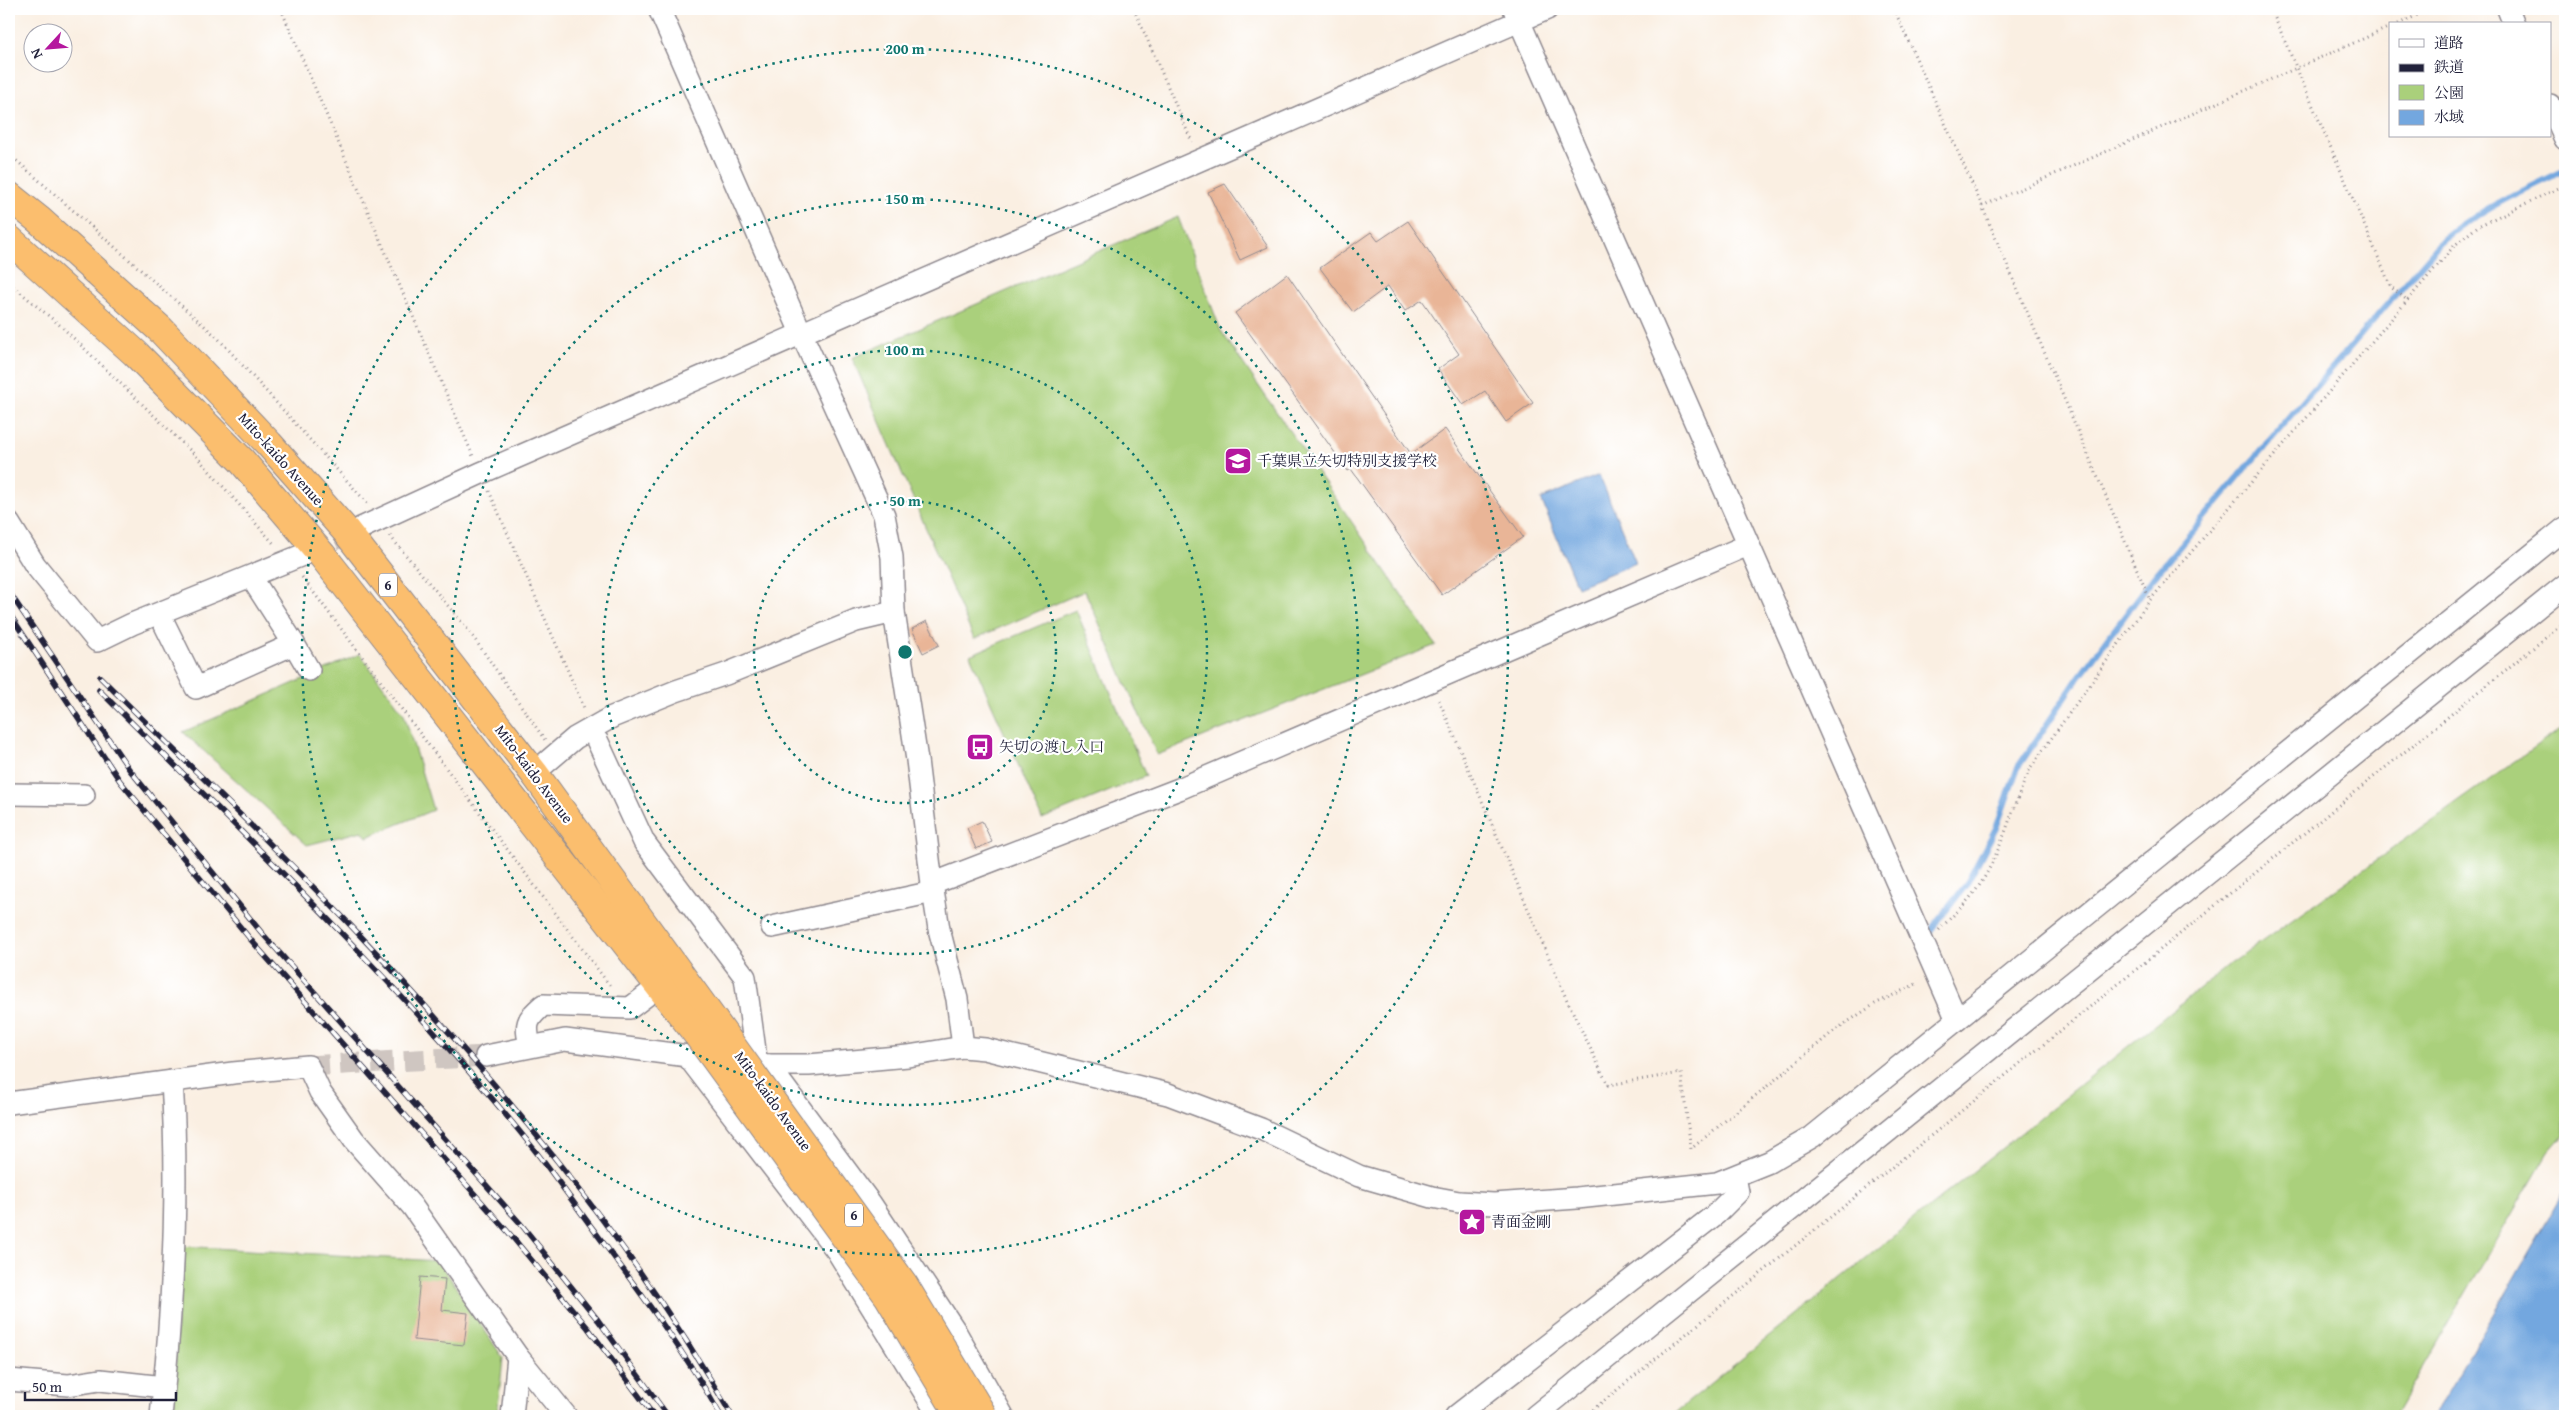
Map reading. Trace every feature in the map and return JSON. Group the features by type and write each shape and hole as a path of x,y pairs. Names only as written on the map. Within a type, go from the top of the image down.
{"highway":[{"name":"Mito-kaido Avenue","path":"9,196 39,220 161,330 269,444 346,531 534,773 700,1037 888,1297 960,1416"},
{"name":"Mito-kaido Avenue","path":"9,239 135,353 241,460 322,554 659,986 904,1285 983,1416"}],"street":[{"path":"659,9 884,515 892,557 894,612 917,760 932,888 957,999 963,1047"},
{"path":"361,528 481,473 1200,161 1516,15 1547,9"},
{"path":"2508,9 2513,22"},
{"path":"1516,15 1956,1020"},
{"path":"2552,110 2565,140"},
{"path":"9,523 35,565 97,642 132,624 160,615 297,557"},
{"path":"486,1056 565,1040 700,1037 762,1065 809,1065 908,1056 963,1047 985,1049 1168,1094 1261,1129 1359,1176 1459,1202 1494,1204 1586,1198 1692,1187 1735,1177 1769,1162 1812,1137 2565,528"},
{"path":"772,927 932,888 1179,789 1748,545"},
{"path":"251,577 309,670"},
{"path":"1535,1416 2565,586"},
{"path":"534,773 575,738 612,716 676,690 726,674 856,620 894,612"},
{"path":"160,615 196,688 294,644"},
{"path":"597,740 644,842 745,977 762,1065 871,1204 954,1329 1003,1416"},
{"path":"9,794 84,795"},
{"path":"530,1046 526,1029 531,1016 543,1006 630,1008 659,986"},
{"path":"700,1037 876,1312 939,1416"},
{"path":"9,1103 233,1073 308,1066 320,1092 354,1140 412,1206 518,1357 566,1416"},
{"path":"161,1416 170,1318 174,1190 172,1081"},
{"path":"1456,1416 1722,1209 1738,1192 1735,1177"},
{"path":"512,1416 518,1357"},
{"path":"9,1380 68,1385 100,1380 164,1387"}],"path":[{"path":"281,9 588,717"},
{"path":"1134,9 1200,161"},
{"path":"1894,9 1982,206 2150,600"},
{"path":"2272,9 2391,287 2405,299"},
{"path":"2403,22 2432,9"},
{"path":"1982,206 2389,27"},
{"path":"1924,946 1974,893 1998,849 2019,791 2031,767 2150,600 2405,299 2455,245 2478,226 2565,185"},
{"path":"9,283 62,327 196,456 297,557 608,982 630,1008"},
{"path":"1585,1416 2565,622"},
{"path":"1431,681 1566,998 1608,1085 1681,1073 1691,1149 1834,1031 1875,1004 1936,973"}],"green space":[{"path":"1178,217 1221,331 1436,645 1157,755 1085,591 974,639 852,358"},
{"path":"1076,610 1146,776 1042,819 970,655"},
{"path":"360,654 404,714 433,810 367,837 362,831 307,845 183,732"},
{"path":"2565,726 2565,1133 2548,1152 2394,1416 1671,1416 2226,967"},
{"path":"179,1246 439,1261 503,1358 497,1416 174,1416"}],"water":[{"path":"1599,475 1636,563 1577,587 1541,499"},
{"path":"2565,1190 2565,1416 2434,1416"}],"building":[{"path":"1225,184 1268,247 1240,260 1208,192"},
{"path":"1408,221 1533,403 1506,422 1485,391 1463,405 1438,369 1459,354 1422,300 1405,311 1388,286 1353,312 1320,268 1371,232 1378,241"},
{"path":"1287,274 1411,454 1445,429 1523,537 1442,595 1351,469 1348,471 1235,313"},
{"path":"927,621 939,645 923,653 912,629"},
{"path":"982,821 992,842 976,849 967,828"},
{"path":"420,1277 445,1279 442,1310 468,1313 464,1345 414,1340"}],"waterway":[{"path":"1930,931 1966,885 1996,828 2018,767 2079,677 2153,578 2443,240 2487,210 2565,170"}],"tunnel":[{"path":"305,554 361,528"},
{"path":"308,1066 486,1056"}],"railway":[{"path":"9,592 129,769 261,932 520,1223 598,1320 668,1416"},
{"path":"9,613 120,781 251,940 509,1233 588,1328 654,1416"},
{"path":"100,677 354,929 407,985 509,1102 605,1223 650,1286 732,1416"},
{"path":"99,690 322,913 377,970 483,1087 533,1148 645,1300 677,1346 721,1416"}],"place":[{"name":"千葉県立矢切特別支援学校","path":"1238,461"},
{"name":"矢切の渡し入口","path":"980,747"},
{"name":"青面金剛","path":"1472,1222"}]}
